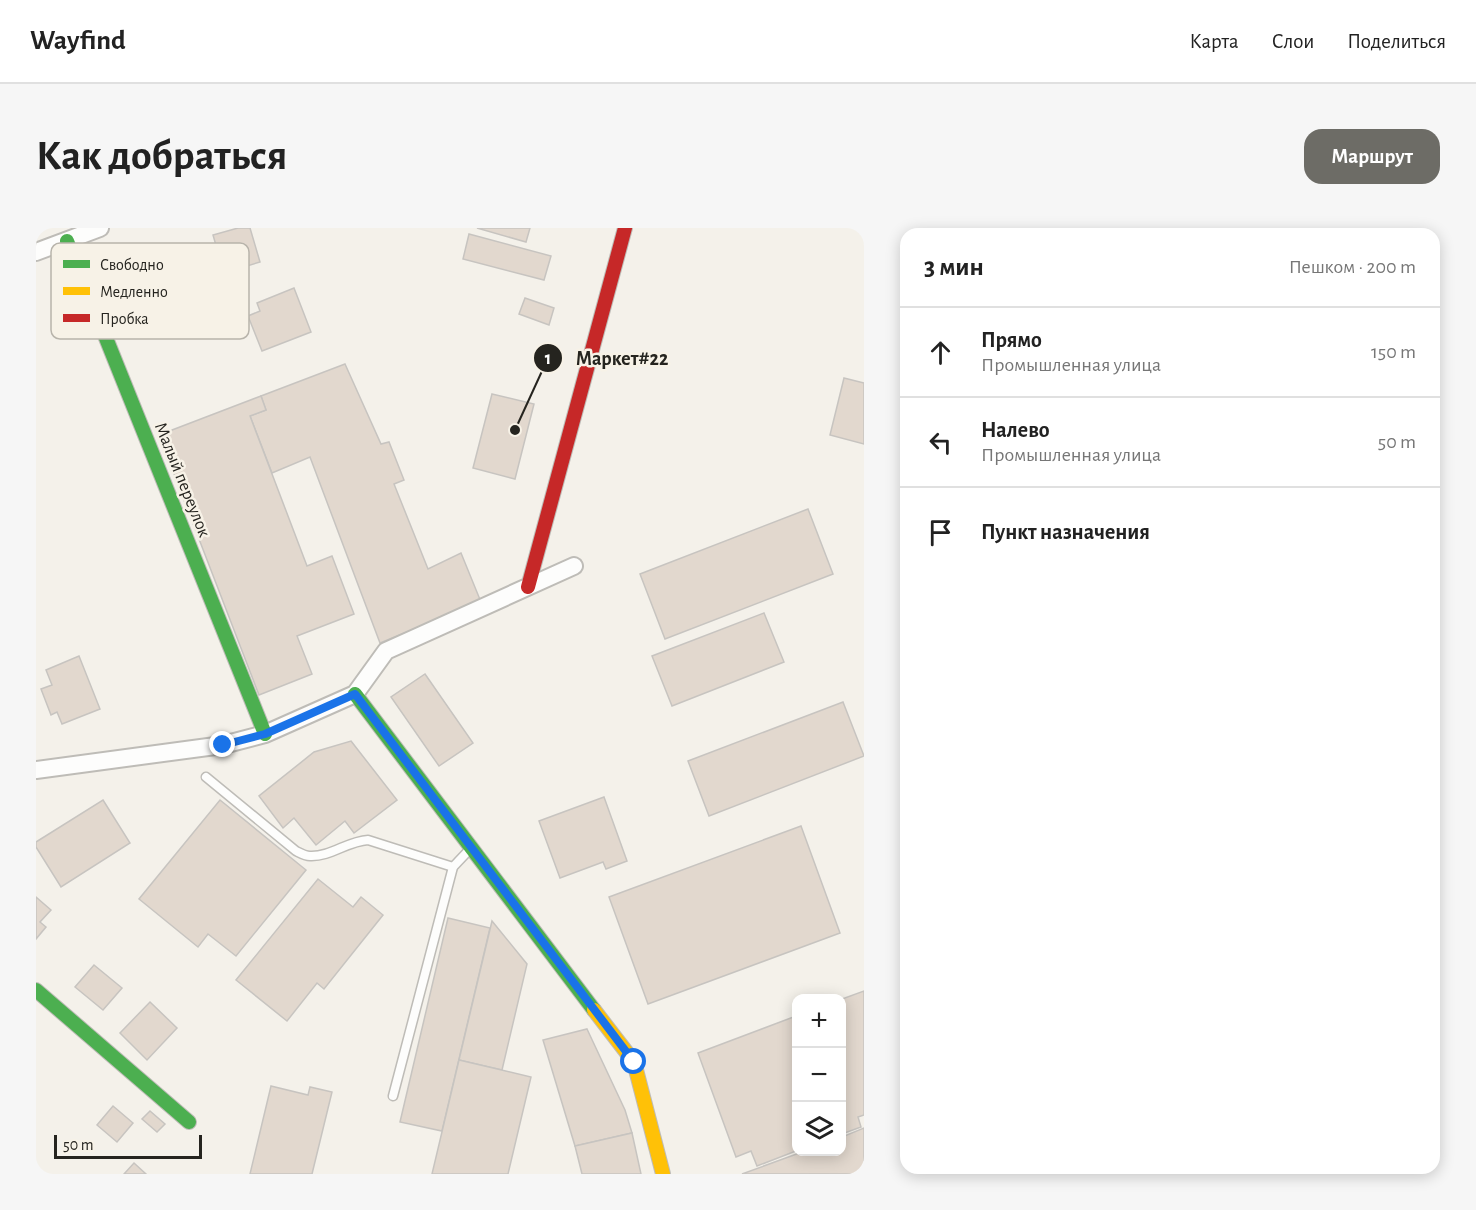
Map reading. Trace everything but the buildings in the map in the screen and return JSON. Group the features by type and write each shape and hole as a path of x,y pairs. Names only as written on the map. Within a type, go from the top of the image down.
{"street":[{"path":"61,243 100,228"},
{"path":"528,587 626,228"},
{"path":"36,252 51,247"},
{"name":"Малый переулок","path":"106,339 265,734"},
{"path":"36,770 223,745 265,734 355,694 386,651 574,566"},
{"path":"355,694 634,1062 663,1174"},
{"path":"37,992 189,1122"}],"lane":[{"path":"206,777 296,851 309,856 321,854 355,840 368,840 453,867"},
{"path":"393,1096 453,867 472,847"}],"traffic: fast":[{"path":"106,339 265,734"},
{"path":"355,694 594,1010"},
{"path":"36,990 189,1122"}],"traffic: slow":[{"path":"594,1010 634,1062 663,1174"}],"traffic: jam":[{"path":"528,587 625,228"}],"place":[{"name":"Маркет#22","path":"515,430"}],"route":[{"path":"223,745 265,734 355,694 634,1062"}]}
